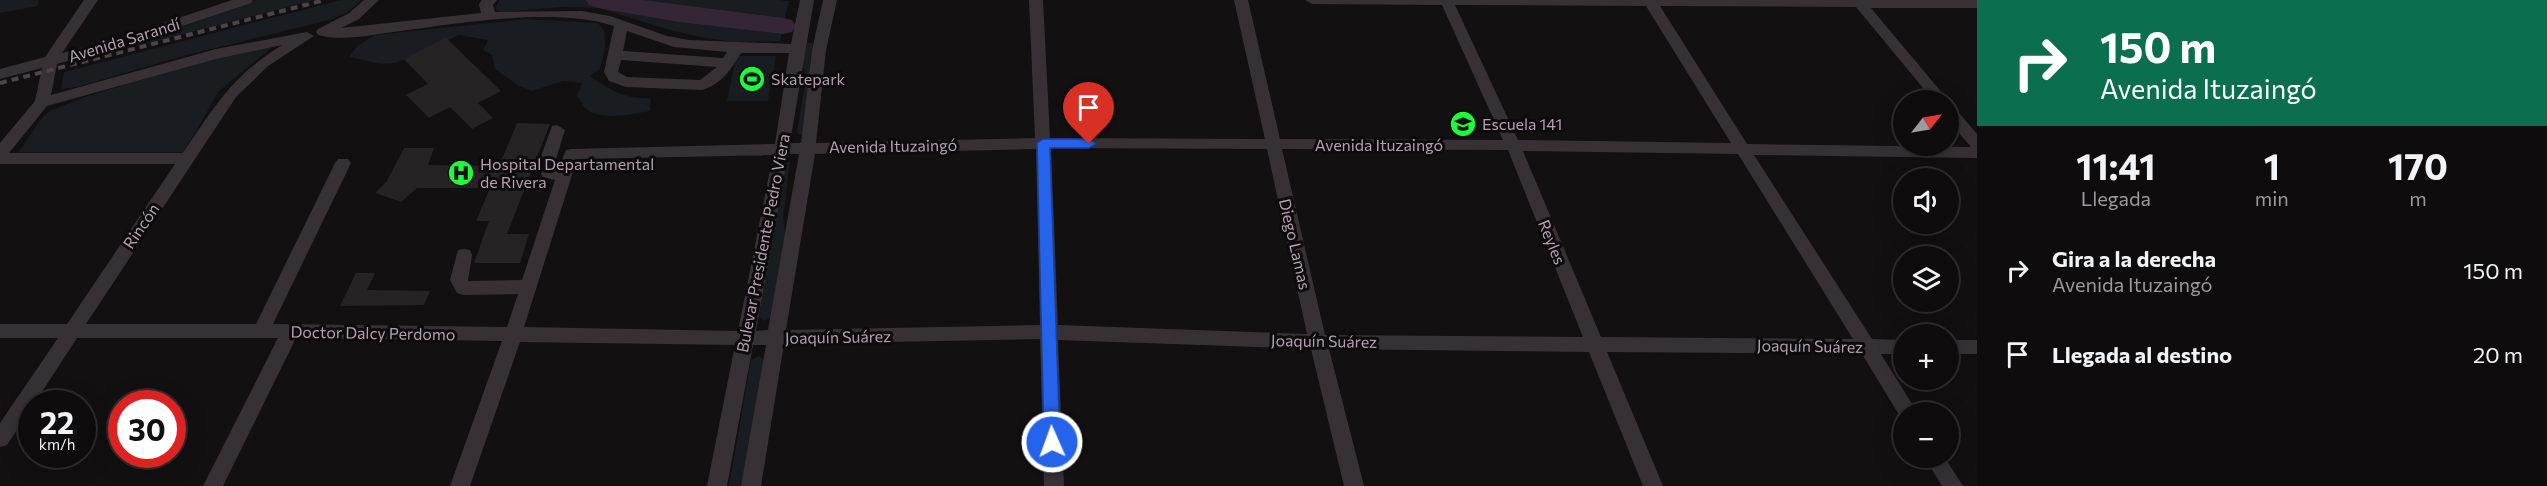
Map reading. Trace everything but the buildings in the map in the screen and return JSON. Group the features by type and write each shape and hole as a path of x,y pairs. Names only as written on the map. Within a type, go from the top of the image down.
{"street":[{"path":"0,153 42,102 50,62 91,0"},
{"name":"Avenida Sarandí","path":"0,74 124,41 246,0"},
{"path":"42,102 216,54 323,32 354,16 372,0"},
{"path":"490,0 486,4 486,11 492,17"},
{"name":"Bulevar Presidente Pedro Viera","path":"717,486 781,151 796,49 807,0"},
{"name":"Bulevar Presidente Pedro Viera","path":"751,486 808,148 819,50 830,0"},
{"path":"1036,0 1054,486"},
{"name":"Diego Lamas","path":"1241,0 1318,342 1354,486"},
{"path":"1312,0 1977,4"},
{"name":"Reyles","path":"1446,0 1513,145 1653,486"},
{"path":"1649,1 1902,402"},
{"path":"1858,2 1933,90"},
{"path":"323,32 346,33 492,17 584,15 601,17 621,26 676,42 737,48 796,49"},
{"path":"621,26 611,72 614,78 626,82 702,85 712,82 737,48"},
{"name":"Rincón","path":"0,439 231,93 263,63 307,36"},
{"path":"614,55 727,63"},
{"path":"1959,123 1977,144"},
{"path":"460,486 513,336 564,177 548,173 547,162 557,130"},
{"name":"Avenida Ituzaingó","path":"564,177 571,154 781,151 808,148 1043,143 1513,145 1743,151 1977,153"},
{"path":"0,158 187,159"},
{"path":"261,330 343,163"},
{"path":"464,255 458,280 458,284 463,288 528,287"},
{"name":"Doctor Dalcy Perdomo","path":"0,330 261,330 513,336 745,338"},
{"path":"213,486 291,331"},
{"name":"Joaquín Suárez","path":"745,338 1048,332 1318,342 1893,347"},
{"path":"1959,347 1977,347"},
{"path":"1941,468 1953,486"}],"shaded area":[{"path":"0,0 39,0 38,6 0,13"},
{"path":"257,0 315,0 67,64 165,33"},
{"path":"341,0 361,0 348,12 333,19 187,55 77,87 61,89 64,72"},
{"path":"499,0 789,1 780,41 736,42 673,31 598,8 563,7 502,12 495,9"},
{"path":"526,19 598,23 604,30 605,47 600,69 590,76 604,86 626,96 651,98 650,111 617,116 599,115 585,108 577,96 582,83 563,81 532,91 519,86 495,69 492,55 483,50 488,40 459,35 396,63 381,64 349,57 357,46 375,35"},
{"path":"806,43 813,43 810,62 813,76 800,135 797,132 806,77 803,66"},
{"path":"275,45 219,91 184,152 19,152 49,111 85,97 218,56"},
{"name":"Skatepark","path":"736,56 776,56 768,101 727,101"},
{"path":"790,161 783,217 786,240 773,316 764,321 759,316 783,172 785,163"},
{"path":"759,356 765,361 743,486 729,486 751,360"}],"waterway":[{"path":"598,0 679,14 783,26"}],"railway":[{"path":"0,83 325,0"}],"place":[{"name":"Skatepark","path":"752,79"},
{"name":"Escuela 141","path":"1463,124"},
{"name":"Hospital Departamental de Rivera","path":"461,173"}],"route":[{"path":"1052,442 1043,143 1089,144"}]}
